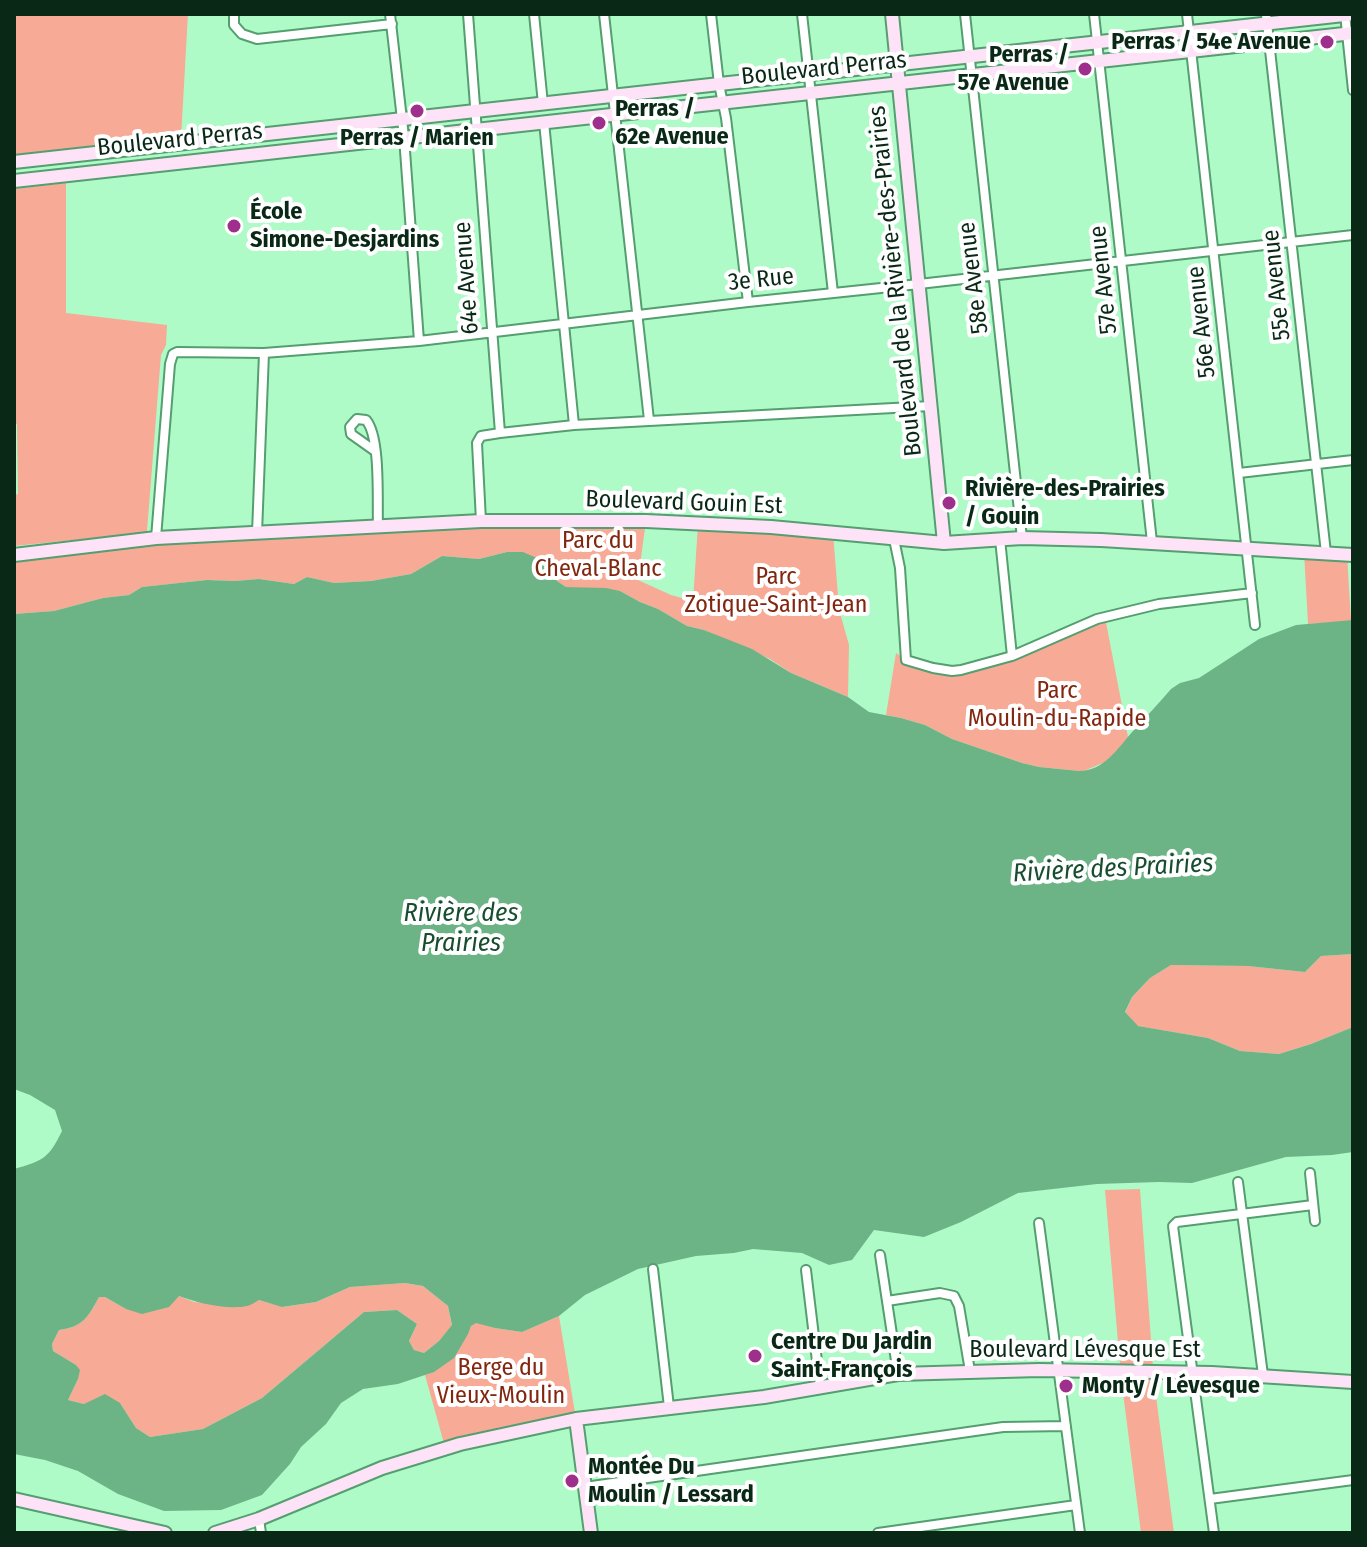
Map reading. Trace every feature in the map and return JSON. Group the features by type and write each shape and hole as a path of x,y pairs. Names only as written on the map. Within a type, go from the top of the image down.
{"street":[{"path":"234,14 234,25 242,34 257,39 392,24"},
{"path":"390,14 404,137 419,341"},
{"name":"64e Avenue","path":"468,14 500,433"},
{"path":"534,14 543,104"},
{"path":"604,14 649,420"},
{"path":"711,14 748,302"},
{"path":"802,14 833,293"},
{"name":"Boulevard de la Rivière-des-Prairies","path":"892,14 944,543"},
{"name":"58e Avenue","path":"965,14 1022,538"},
{"name":"57e Avenue","path":"1094,14 1152,542"},
{"name":"56e Avenue","path":"1187,14 1255,625"},
{"path":"1348,15 1353,90"},
{"name":"Boulevard Perras","path":"14,162 1098,43 1266,19 1348,15"},
{"name":"55e Avenue","path":"1266,19 1326,553"},
{"name":"Boulevard Perras","path":"14,181 1350,33"},
{"path":"544,122 574,425"},
{"name":"3e Rue","path":"156,538 171,358 182,351 264,353 419,341 1353,235"},
{"path":"257,533 264,353"},
{"path":"481,521 477,443 481,436 649,420 931,406"},
{"path":"375,451 378,526"},
{"path":"1239,473 1353,460"},
{"name":"Boulevard Gouin Est","path":"14,555 156,538 481,521 646,521 771,527 944,543 1022,538 1152,542 1353,555"},
{"path":"894,539 900,568 906,660 952,671 1012,656 1097,619 1189,599 1252,593"},
{"path":"1000,539 1012,656"},
{"path":"1310,1173 1315,1221"},
{"path":"1238,1182 1263,1375"},
{"path":"1214,1533 1173,1226 1177,1222 1313,1205"},
{"path":"1039,1223 1080,1533"},
{"path":"880,1255 898,1374"},
{"path":"653,1269 669,1407"},
{"path":"806,1270 820,1386"},
{"path":"887,1301 940,1293 954,1296 959,1306 970,1371"},
{"name":"Boulevard Lévesque Est","path":"215,1533 260,1526 357,1477 445,1447 576,1419 764,1397 898,1374 970,1371 1193,1372 1353,1382"},
{"path":"576,1419 591,1533"},
{"path":"585,1487 1003,1427 1066,1426"},
{"path":"1210,1499 1353,1480"},
{"path":"14,1499 165,1533"},
{"path":"878,1533 1076,1505"}],"green space":[{"path":"14,14 188,14 181,138 14,162"},
{"path":"66,183 66,313 167,325 166,345 161,355 147,531 14,546 14,495 18,494 17,424 14,423 14,189"},
{"path":"646,521 638,580 693,601 698,524 833,532 839,609 849,645 848,697 791,673 770,659 704,630 687,626 620,591 566,587 557,581 553,575 553,565 546,558 507,552 479,559 442,556 411,574 371,581 334,583 307,577 294,584 259,579 207,580 142,587 129,595 103,598 54,611 14,614 14,555 156,538 210,543 211,540 257,533"},
{"path":"1304,552 1347,554 1351,621 1308,624"},
{"name":"Parc Moulin-du-Rapide","path":"1105,617 1128,737 1105,762 1084,771 1039,767 952,739 925,725 886,715 896,653 906,660 961,670"},
{"path":"1353,954 1353,1027 1279,1054 1240,1051 1208,1038 1137,1026 1125,1013 1132,997 1150,978 1171,965 1248,966 1305,972 1321,956"},
{"path":"1140,1189 1154,1381 1174,1533 1141,1533 1121,1377 1105,1190"},
{"path":"405,1283 423,1286 448,1306 452,1326 424,1353 414,1350 409,1341 417,1324 397,1310 364,1312 262,1398 203,1429 150,1437 136,1428 120,1403 84,1404 68,1400 78,1379 76,1365 53,1351 52,1344 59,1330 84,1320 99,1297 105,1297 126,1309 179,1296 194,1302 246,1306 259,1300 283,1307 316,1302 350,1287"},
{"name":"Berge du Vieux-Moulin","path":"559,1316 576,1419 445,1447 425,1375 452,1355 476,1322 522,1332"}],"water":[{"name":"Rivière des Prairies","path":"507,552 523,552 550,560 553,575 566,587 620,591 687,626 752,649 791,673 848,697 869,712 925,725 952,739 1022,763 1079,771 1096,767 1110,757 1171,689 1199,678 1259,639 1296,625 1353,620 1353,954 1321,956 1305,972 1248,966 1171,965 1150,978 1132,997 1125,1012 1138,1026 1208,1038 1240,1051 1279,1054 1353,1027 1353,1152 1286,1157 1192,1183 1097,1184 1018,1193 924,1237 874,1230 852,1260 829,1265 802,1253 753,1249 696,1256 638,1269 585,1295 559,1316 522,1332 476,1323 471,1326 454,1358 434,1372 398,1384 363,1389 341,1403 262,1495 221,1510 164,1511 118,1494 78,1471 14,1454 14,1169 44,1157 62,1131 55,1110 14,1089 14,614 54,611 103,598 129,595 142,587 207,580 259,579 294,584 307,577 334,583 371,581 411,574 442,556 479,559","holes":["405,1283 423,1286 448,1306 452,1325 424,1353 414,1350 409,1341 417,1324 397,1310 364,1312 262,1398 203,1429 150,1437 136,1428 120,1403 105,1394 84,1404 68,1400 80,1370 53,1351 52,1344 59,1330 84,1320 99,1297 142,1314 169,1307 179,1296 221,1306 247,1306 259,1300 282,1307 316,1302 350,1287"]}],"place":[{"name":"Perras / 54e Avenue","path":"1327,42"},
{"name":"Perras / 57e Avenue","path":"1085,69"},
{"name":"Perras / Marien","path":"417,111"},
{"name":"Perras / 62e Avenue","path":"599,123"},
{"name":"École Simone-Desjardins","path":"234,226"},
{"name":"Rivière-des-Prairies / Gouin","path":"949,503"},
{"name":"Centre Du Jardin Saint-François","path":"755,1356"},
{"name":"Monty / Lévesque","path":"1066,1386"},
{"name":"Montée Du Moulin / Lessard","path":"572,1481"}],"park label":[{"name":"Parc du Cheval-Blanc","path":"598,555"},
{"name":"Parc Zotique-Saint-Jean","path":"776,591"}]}
